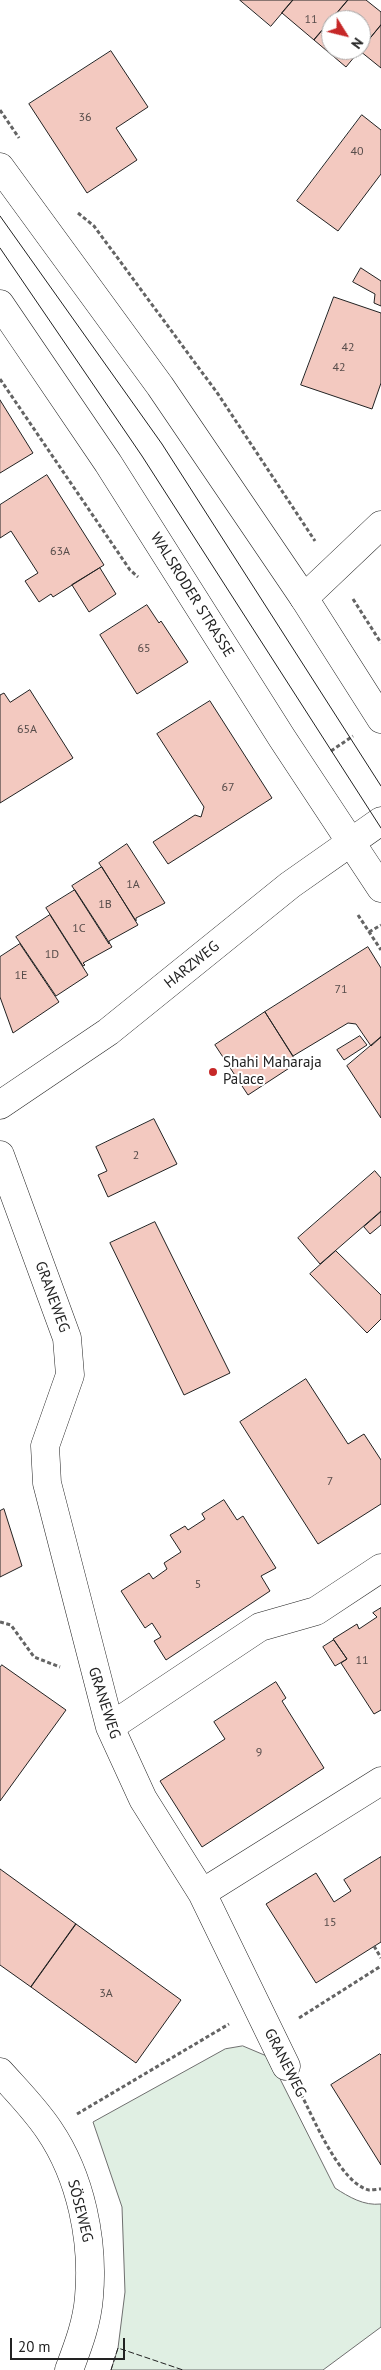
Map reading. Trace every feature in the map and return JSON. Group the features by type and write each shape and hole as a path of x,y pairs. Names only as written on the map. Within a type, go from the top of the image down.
{"street":[{"path":"0,167 160,386 304,598 381,719"},
{"name":"WALSRODER STRASSE","path":"0,304 108,463 381,888"},
{"path":"304,598 381,525"},
{"name":"HARZWEG","path":"0,1105 108,1032 290,885 381,821"},
{"name":"GRANEWEG","path":"0,1155 67,1338 70,1375 45,1446 47,1483 94,1674 110,1727 143,1799 202,1893 286,2066"},
{"path":"110,1727 260,1627 316,1611 381,1568"},
{"path":"202,1893 381,1781"},
{"name":"SÖSEWEG","path":"0,2072 25,2099 49,2130 75,2183 84,2220 91,2258 87,2308 81,2338 69,2370"}],"path":[{"path":"0,110 22,143"},
{"path":"75,210 94,226 218,394 381,643"},
{"path":"369,932 381,925"},
{"path":"0,1622 11,1625 34,1657 78,1674 94,1674"},
{"path":"374,1946 381,1958"},
{"path":"271,2036 381,1966"},
{"path":"49,2130 257,2007"},
{"name":"GRANEWEG","path":"286,2066 335,2160 349,2178 369,2190 381,2189"}],"green space":[{"path":"243,2046 269,2057 335,2188 351,2198 369,2204 381,2204 381,2327 323,2370 111,2370 118,2348 125,2292 122,2207 93,2122 225,2049"}],"building":[{"path":"240,0 293,0 271,26"},
{"path":"293,0 348,0 340,10 321,10 321,32 314,40 282,13"},
{"path":"348,0 366,0 381,12 381,25 371,37 371,10 340,10"},
{"path":"381,25 381,68 371,60 371,37"},
{"path":"321,32 321,46 314,40"},
{"path":"111,51 148,107 116,128 137,160 87,193 29,104"},
{"path":"338,60 352,60 346,67"},
{"path":"362,115 381,130 381,174 338,231 297,201"},
{"path":"361,268 381,281 381,306 374,303 375,294 353,282"},
{"path":"334,297 381,313 381,383 372,409 301,385"},
{"path":"0,400 33,453 0,473"},
{"path":"47,475 104,565 53,597 51,594 39,602 25,581 38,573 11,531 0,538 0,505"},
{"path":"100,568 116,594 89,612 72,585"},
{"path":"147,605 159,623 161,621 188,662 137,694 100,635"},
{"path":"30,690 73,758 0,803 0,695 4,693 10,702"},
{"path":"210,701 272,798 168,864 153,842 195,815 201,817 204,807 157,734"},
{"path":"127,844 165,903 136,918 136,921 99,863"},
{"path":"102,867 138,925 109,941 109,944 72,886"},
{"path":"75,890 112,947 83,963 85,965 83,966 46,908"},
{"path":"50,915 88,975 56,996 16,937"},
{"path":"20,944 59,1002 13,1033 0,997 0,957"},
{"path":"368,947 381,968 381,1037 371,1046 356,1024 348,1023 293,1056 265,1012"},
{"path":"265,1012 297,1063 248,1095 215,1045"},
{"path":"360,1036 367,1045 344,1060 337,1050"},
{"path":"381,1037 381,1118 347,1066"},
{"path":"154,1119 177,1164 108,1197 98,1175 107,1171 96,1147"},
{"path":"375,1171 381,1178 381,1211 320,1264 298,1238"},
{"path":"381,1212 381,1225 370,1234 364,1227"},
{"path":"155,1222 230,1373 184,1395 110,1243"},
{"path":"336,1251 381,1295 381,1319 367,1333 310,1274"},
{"path":"306,1379 348,1444 364,1434 381,1460 381,1504 318,1544 240,1422"},
{"path":"224,1500 237,1520 243,1516 276,1568 261,1576 270,1591 166,1660 154,1641 161,1637 152,1623 145,1628 121,1591 149,1573 153,1579 167,1569 164,1563 181,1552 170,1535 185,1526 188,1530 205,1519 202,1514"},
{"path":"4,1509 22,1566 0,1577 0,1511"},
{"path":"381,1608 381,1710 374,1714 341,1663 347,1659 333,1639 357,1624 359,1629 377,1617 373,1613"},
{"path":"334,1640 347,1659 335,1666 323,1647"},
{"path":"2,1665 66,1710 0,1801 0,1668"},
{"path":"276,1682 286,1698 282,1701 324,1768 202,1847 160,1781 225,1739 214,1722"},
{"path":"381,1857 381,1942 316,1983 266,1904 316,1873 334,1902 351,1891 344,1880"},
{"path":"0,1869 76,1924 31,1987 0,1965"},
{"path":"76,1924 181,2000 136,2063 31,1987"},
{"path":"381,2055 381,2165 331,2085"}],"tram line":[{"path":"0,216 162,444 381,786"},
{"path":"0,248 142,456 381,828"}],"fence":[{"path":"111,2370 118,2348 183,2370"}],"place":[{"name":"Shahi Maharaja Palace","path":"213,1072"}]}
